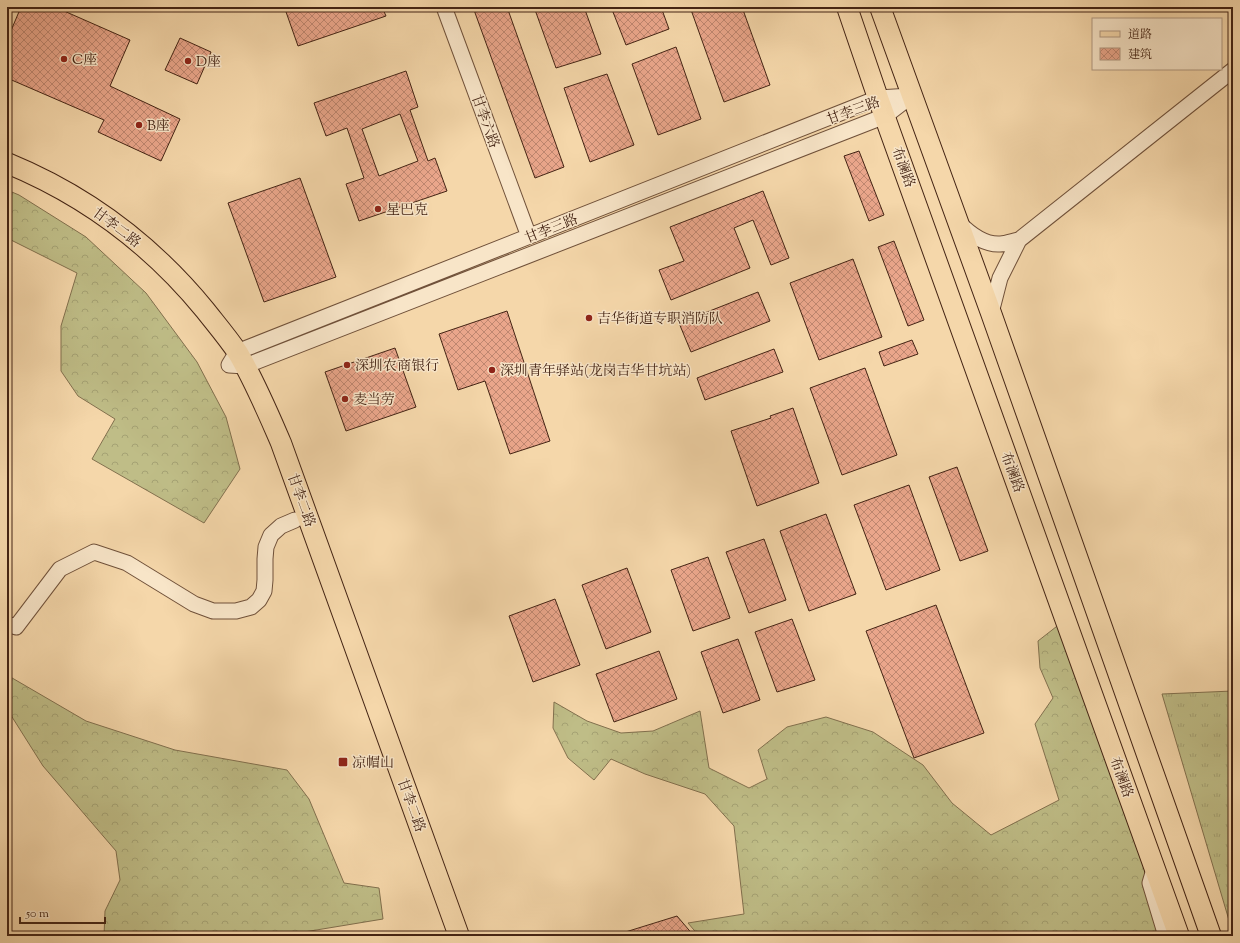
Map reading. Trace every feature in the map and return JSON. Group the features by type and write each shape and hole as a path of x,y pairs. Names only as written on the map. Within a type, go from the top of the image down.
{"main road":[{"name":"布澜路","path":"847,7 1179,936"},
{"path":"880,7 911,96 991,313 1211,936"},
{"name":"甘李二路","path":"7,163 66,191 110,219 149,251 185,285 218,326 237,361 264,403 281,443 459,936"},
{"name":"甘李二路","path":"7,177 59,202 101,229 140,259 176,294 208,333 237,361 252,408 295,520 445,936"},
{"path":"1197,896 1220,936"}],"street":[{"name":"甘李六路","path":"444,7 528,234"},
{"path":"991,313 1000,278 1019,240 1233,70"},
{"name":"甘李三路","path":"237,361 911,96"},
{"path":"957,221 969,233 982,241 999,244 1019,240"},
{"path":"7,624 16,627 60,569 94,552 126,563 194,604 213,611 236,611 251,607 264,591 266,580 266,547 271,535 281,526 295,520"},
{"path":"1154,866 1150,883 1166,936"}],"green space":[{"path":"7,190 19,195 86,237 146,293 197,362 226,417 240,469 204,523 92,459 115,419 78,396 61,371 61,326 77,273 7,238"},
{"path":"1061,623 1168,936 699,936 688,923 744,914 734,826 705,794 645,774 611,759 594,780 568,758 553,728 554,702 587,721 621,733 653,731 700,711 709,768 749,788 767,779 758,750 787,727 826,717 873,732 923,765 952,803 991,835 1059,800 1035,724 1053,698 1040,668 1038,641"},
{"path":"7,675 86,721 175,750 287,770 309,799 344,883 379,888 383,919 280,936 104,936 105,911 120,880 116,851 43,766 7,709"},
{"path":"1233,691 1233,927 1231,927 1162,694"}],"building":[{"name":"C座","path":"21,7 55,7 130,40 110,86 180,119 161,161 98,132 104,120 7,78 7,40"},
{"path":"292,7 382,7 386,16 298,46 285,9"},
{"path":"482,7 507,7 564,167 535,178 474,10"},
{"path":"534,7 584,7 601,54 556,68"},
{"path":"611,7 661,7 669,29 626,45"},
{"path":"690,7 742,7 770,85 724,102"},
{"name":"D座","path":"180,38 211,52 197,84 165,70"},
{"path":"676,47 701,119 658,135 632,64"},
{"path":"406,71 418,107 410,110 428,161 435,158 447,191 359,221 346,184 364,178 347,128 326,136 314,103","holes":["400,114 418,161 379,176 362,129"]},
{"path":"607,74 634,145 590,162 564,88"},
{"path":"859,151 884,215 869,221 844,156"},
{"path":"300,178 336,277 264,302 228,203"},
{"path":"763,191 789,258 771,265 753,220 734,228 750,268 671,300 659,270 684,261 670,227"},
{"path":"894,241 924,320 908,326 878,247"},
{"path":"853,259 882,337 819,360 790,283"},
{"path":"758,292 770,321 691,352 679,323"},
{"path":"507,311 550,441 510,454 485,381 458,390 439,334"},
{"path":"912,340 918,354 884,366 879,352"},
{"path":"395,348 416,407 346,431 325,372"},
{"path":"774,349 783,372 705,400 697,378"},
{"path":"865,368 897,455 842,475 810,388"},
{"path":"793,408 819,483 757,506 731,431 771,418 770,416"},
{"path":"957,467 988,551 960,561 929,477"},
{"path":"909,485 940,570 886,590 854,505"},
{"path":"826,514 856,594 809,611 780,531"},
{"path":"764,539 786,600 749,613 726,552"},
{"path":"708,557 730,618 693,631 671,570"},
{"path":"627,568 651,632 606,649 582,585"},
{"path":"555,599 580,665 533,682 509,616"},
{"path":"936,605 984,733 914,758 866,631"},
{"path":"792,619 815,680 777,692 755,632"},
{"path":"738,639 760,700 723,713 701,652"},
{"path":"659,651 677,699 614,722 596,674"},
{"path":"677,916 694,936 619,936 619,934"}],"place":[{"name":"C座","path":"64,59"},
{"name":"D座","path":"188,61"},
{"name":"B座","path":"139,125"},
{"name":"星巴克","path":"378,209"},
{"name":"吉华街道专职消防队","path":"589,318"},
{"name":"深圳农商银行","path":"347,365"},
{"name":"深圳青年驿站(龙岗吉华甘坑站)","path":"492,370"},
{"name":"麦当劳","path":"345,399"},
{"name":"凉帽山","path":"343,762"}]}
